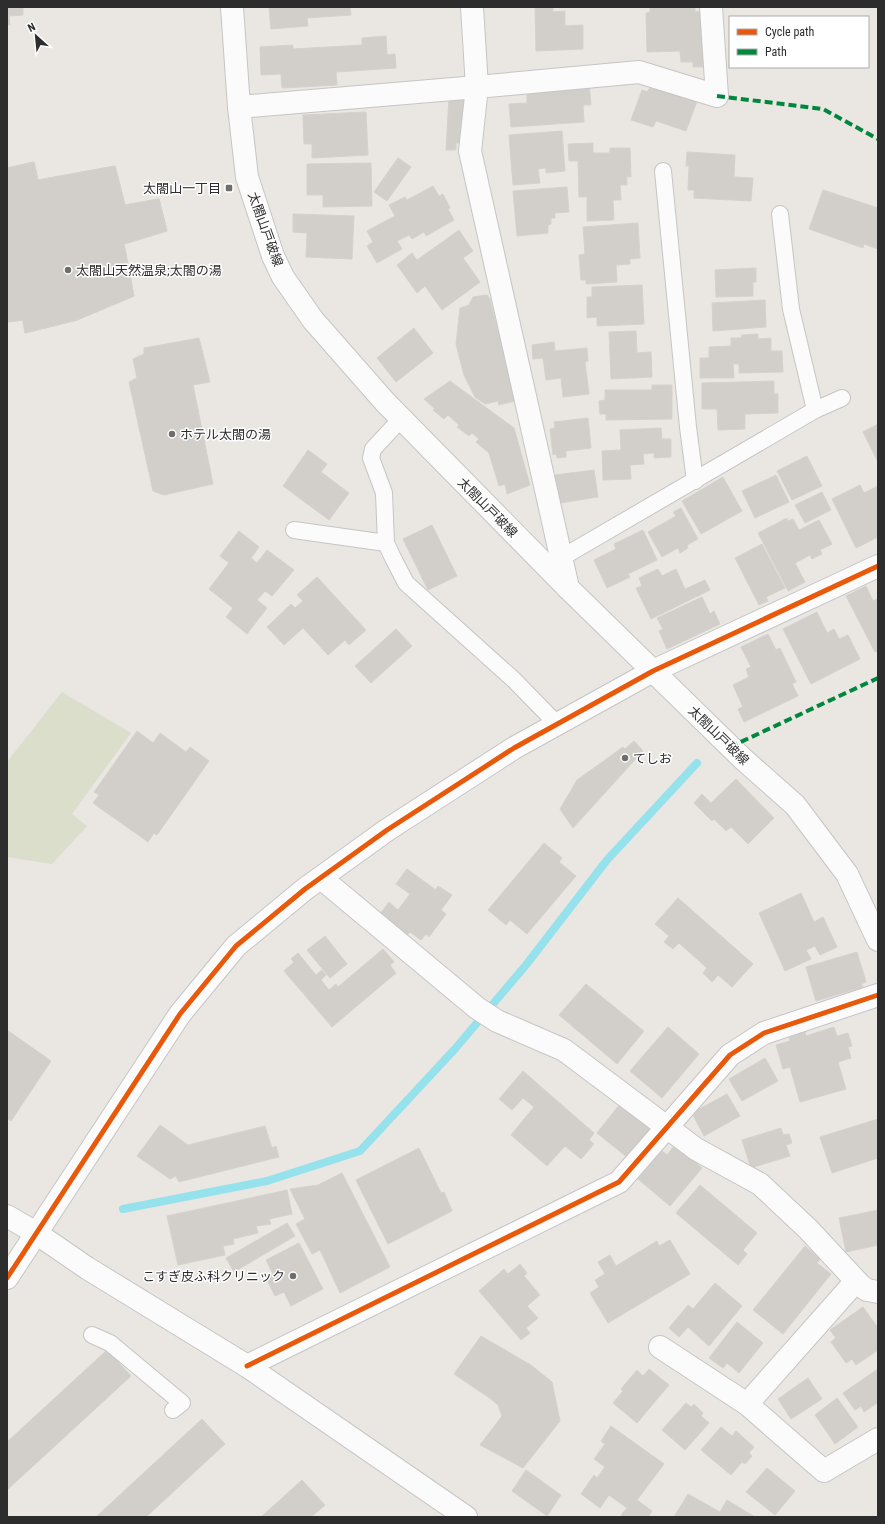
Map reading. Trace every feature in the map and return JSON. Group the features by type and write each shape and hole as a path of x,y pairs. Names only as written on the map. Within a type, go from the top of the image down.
{"street":[{"name":"太閤山戸破線","path":"232,7 239,107 247,177 273,256 284,277 313,320 401,419 568,588 743,759 795,805 846,874 876,932"},
{"path":"472,7 477,87 470,151 568,588"},
{"path":"239,107 639,72 717,96 711,7"},
{"path":"7,1278 180,1014 236,946 305,889 387,830 514,748 653,671 878,566"},
{"path":"321,878 477,1008 497,1021 564,1050 696,1149 760,1184 808,1230 856,1281 867,1290 878,1292"},
{"path":"247,1366 619,1182 730,1055 764,1033 878,995"},
{"path":"7,1216 36,1233 86,1268 247,1366 466,1517"},
{"path":"747,1404 856,1281"},
{"path":"660,1347 747,1404 824,1471 878,1439"}],"lane":[{"path":"664,171 687,419 695,480"},
{"path":"780,214 791,309 815,410"},
{"path":"561,558 815,410 842,398"},
{"path":"401,419 373,449 371,458 384,493 386,543 406,584 514,680 557,724"},
{"path":"294,530 386,543"},
{"path":"92,1335 110,1343 182,1403 173,1410"}],"green space":[{"path":"62,692 131,733 72,814 87,826 52,864 7,857 7,762"}],"building":[{"path":"7,7 23,7 23,15 9,16 10,25 7,25"},
{"path":"269,7 350,7 351,15 307,18 308,26 271,29"},
{"path":"535,7 553,7 553,12 565,11 565,26 583,25 583,49 536,51"},
{"path":"650,7 695,7 695,12 702,11 704,67 693,67 693,62 681,62 680,51 647,52 646,13 650,12"},
{"path":"386,36 387,55 395,54 396,68 336,72 337,85 282,88 281,74 261,75 260,47 293,45 293,49 362,45 362,38"},
{"path":"589,82 591,105 583,105 584,122 511,127 509,104 527,103 527,93"},
{"path":"652,84 697,101 686,131 656,121 653,127 631,120 642,90 647,92"},
{"path":"449,97 465,98 462,143 456,143 456,150 446,150"},
{"path":"366,112 368,155 312,158 312,144 304,144 303,115"},
{"path":"562,131 565,171 546,173 546,168 538,169 540,183 513,185 509,135"},
{"path":"593,143 593,153 610,153 610,148 630,148 631,177 627,176 627,185 620,185 621,200 613,200 614,220 587,221 587,197 579,197 578,161 569,161 568,144"},
{"path":"687,152 735,155 734,177 753,178 751,201 694,198 694,190 688,190 689,166 686,166"},
{"path":"398,158 411,167 387,201 374,192"},
{"name":"太閤山天然温泉;太閤の湯","path":"34,162 38,180 115,166 125,205 159,199 167,231 124,244 134,296 77,320 25,333 23,320 7,322 7,168"},
{"name":"太閤山天然温泉;太閤の湯","path":"34,162 38,180 115,166 125,205 159,199 167,231 124,244 134,296 77,320 25,333 23,320 7,322 7,168"},
{"path":"371,163 372,206 323,207 323,195 307,195 307,164"},
{"path":"433,186 439,196 443,194 450,208 448,209 454,220 426,236 424,232 412,239 409,235 397,241 402,249 377,263 367,246 373,242 367,231 395,216 389,205 405,197 407,200"},
{"path":"567,187 569,212 555,213 555,218 551,218 551,224 548,225 548,233 517,236 513,191"},
{"path":"823,190 878,208 878,249 864,244 863,248 809,229"},
{"path":"293,214 354,216 352,259 306,257 307,233 293,232"},
{"path":"638,223 640,258 630,259 630,264 616,265 617,282 586,284 586,280 581,280 579,255 585,254 583,227"},
{"path":"459,230 473,251 463,258 480,282 442,310 425,286 417,293 397,265 412,253 417,260"},
{"path":"756,268 756,282 753,282 753,296 716,297 715,270"},
{"path":"642,285 644,324 597,326 597,317 587,318 587,297 592,297 592,287"},
{"path":"487,295 490,299 515,401 499,405 498,401 485,404 475,397 464,375 456,344 460,308 469,305 473,297"},
{"path":"765,300 766,327 713,331 712,303"},
{"path":"414,328 433,353 396,382 377,358"},
{"path":"636,331 637,353 651,352 652,377 611,379 609,332"},
{"path":"758,334 758,339 771,338 771,351 782,351 783,372 739,373 739,364 733,364 734,378 700,378 700,358 709,358 709,347 731,346 731,338 741,338 742,335"},
{"name":"ホテル太閤の湯","path":"199,338 210,382 193,385 213,484 164,495 153,491 129,382 137,378 133,359 144,354 144,348"},
{"path":"554,342 555,351 587,348 588,361 585,362 589,394 563,397 561,378 546,380 543,358 533,359 532,345"},
{"path":"450,381 514,428 530,485 507,494 505,484 499,486 489,453 476,442 479,439 472,433 469,436 457,427 459,425 448,415 444,419 433,410 435,409 424,399"},
{"path":"774,381 774,394 778,394 778,413 745,414 745,429 718,430 717,409 702,409 702,383"},
{"path":"652,385 672,385 672,419 606,420 606,414 600,414 599,401 605,400 605,390 652,390"},
{"path":"588,418 591,448 566,451 566,457 557,458 556,454 553,455 550,429 555,428 554,422"},
{"path":"878,424 878,459 877,460 863,432"},
{"path":"661,428 662,439 671,439 671,457 654,458 654,453 643,454 644,464 630,465 631,479 603,480 602,451 621,450 620,430"},
{"path":"308,450 327,464 321,472 349,493 329,520 283,486"},
{"path":"807,456 822,486 792,500 777,471"},
{"path":"594,470 598,497 560,503 555,475"},
{"path":"776,475 789,502 755,518 742,491"},
{"path":"723,477 742,511 701,534 682,501"},
{"path":"860,485 864,493 878,486 878,537 856,548 832,499"},
{"path":"822,492 831,510 805,523 795,505"},
{"path":"681,508 698,539 687,545 688,548 680,553 678,548 662,557 648,532 676,516 673,512"},
{"path":"787,518 788,521 793,519 799,530 819,520 832,544 820,550 822,554 812,559 810,555 795,563 805,582 788,591 758,533"},
{"path":"432,525 457,576 428,590 403,539"},
{"path":"643,530 657,560 628,574 630,577 607,588 594,560 616,549 614,544"},
{"path":"239,531 259,547 251,558 257,563 267,550 294,570 272,596 265,591 257,600 267,608 247,634 226,617 233,608 209,589 229,563 220,556"},
{"path":"762,544 785,588 766,597 768,601 759,605 735,558"},
{"path":"658,569 662,576 676,569 685,589 705,580 710,590 651,619 636,588 642,586 639,578"},
{"path":"317,577 366,630 349,645 345,640 328,655 303,628 284,645 267,627 291,604 295,608 303,601 297,595"},
{"path":"866,586 873,601 878,600 878,651 875,652 846,596"},
{"path":"702,597 710,614 714,611 720,624 667,649 659,631 663,629 657,618"},
{"path":"817,612 827,633 834,629 839,639 848,635 860,659 811,684 783,629"},
{"path":"396,629 412,646 371,683 355,666"},
{"path":"768,634 776,650 780,648 796,682 792,684 798,696 744,722 738,709 743,707 733,685 749,677 746,669 751,667 741,647"},
{"path":"137,731 153,743 160,733 186,752 190,747 209,761 157,835 154,833 148,842 93,803 99,795 94,792"},
{"path":"634,741 643,751 573,828 560,809 577,780 623,747 625,749"},
{"path":"736,779 774,818 748,844 731,827 726,831 714,819 712,821 694,803 702,794 711,803"},
{"path":"544,843 562,858 559,862 576,876 527,934 510,920 506,925 488,910"},
{"path":"407,869 436,890 438,886 452,895 441,910 446,914 429,937 426,934 421,940 410,932 405,938 377,918 389,902 398,910 410,894 396,884"},
{"path":"801,893 814,922 823,917 837,947 820,955 815,946 806,950 811,959 785,971 759,913"},
{"path":"678,898 753,964 732,987 718,975 712,982 703,973 707,968 679,943 673,949 664,942 669,936 655,924"},
{"path":"325,936 347,964 330,978 307,950"},
{"path":"383,949 394,962 390,965 396,973 332,1027 284,971 294,962 291,959 298,953 316,975 322,970 326,975 321,980 329,990 336,984 338,987"},
{"path":"857,952 866,982 861,984 863,987 816,1001 806,967"},
{"path":"586,984 644,1031 617,1064 559,1015"},
{"path":"668,1027 699,1054 662,1098 630,1071"},
{"path":"834,1027 837,1036 848,1033 852,1046 848,1047 851,1058 838,1062 846,1089 800,1102 790,1067 783,1069 776,1045 790,1041 789,1036 805,1031 806,1036"},
{"path":"7,1030 51,1061 11,1121 7,1118"},
{"path":"765,1058 778,1081 742,1101 729,1079"},
{"path":"523,1071 594,1133 589,1140 594,1144 581,1159 565,1146 547,1166 511,1135 534,1107 523,1098 512,1110 499,1099"},
{"path":"727,1094 740,1116 704,1136 692,1113"},
{"path":"620,1104 650,1129 628,1158 597,1133"},
{"path":"878,1119 878,1158 832,1173 820,1137"},
{"path":"160,1125 188,1145 265,1126 272,1148 276,1146 279,1157 179,1182 176,1176 170,1179 137,1156"},
{"path":"781,1128 783,1135 789,1134 792,1143 786,1145 790,1156 751,1168 742,1140"},
{"path":"675,1145 702,1168 670,1206 638,1179 662,1151 667,1155"},
{"path":"419,1148 441,1193 444,1192 452,1211 388,1244 356,1180"},
{"path":"342,1173 390,1267 340,1293 320,1250 312,1254 296,1224 305,1219 290,1189 318,1185"},
{"path":"700,1185 757,1233 743,1250 747,1254 738,1265 676,1213"},
{"path":"287,1190 292,1214 269,1219 271,1224 256,1226 258,1233 233,1239 234,1244 223,1246 225,1255 178,1265 167,1216"},
{"path":"878,1210 878,1245 846,1252 839,1218"},
{"path":"287,1223 295,1236 234,1272 226,1258"},
{"path":"670,1240 690,1274 608,1323 590,1293 599,1287 595,1280 605,1274 598,1262 610,1255 616,1266 657,1241 659,1246"},
{"name":"こすぎ皮ふ科クリニック","path":"299,1243 323,1289 291,1306 284,1292 275,1296 266,1278 273,1274 266,1260"},
{"path":"805,1246 820,1259 817,1263 831,1274 783,1334 753,1310"},
{"path":"520,1264 527,1273 524,1276 540,1295 527,1306 538,1318 526,1328 530,1333 521,1340 479,1291 504,1269 508,1274"},
{"path":"715,1283 742,1306 709,1346 688,1327 679,1337 669,1328 688,1305 693,1309"},
{"path":"863,1307 878,1328 878,1350 856,1365 852,1359 846,1363 831,1342 836,1338 830,1330"},
{"path":"737,1322 763,1343 739,1373 727,1363 723,1368 709,1358"},
{"path":"481,1336 531,1365 552,1382 560,1421 523,1468 480,1445 502,1416 498,1405 454,1374"},
{"path":"107,1350 131,1376 7,1490 7,1442"},
{"path":"649,1369 669,1385 637,1423 613,1403 623,1391 621,1389 637,1370 643,1376"},
{"path":"878,1369 878,1404 877,1403 864,1412 861,1406 855,1410 843,1393"},
{"path":"808,1378 822,1399 791,1419 778,1399"},
{"path":"837,1398 858,1427 835,1444 815,1415"},
{"path":"686,1403 691,1407 694,1404 703,1413 701,1416 709,1423 685,1450 662,1430"},
{"path":"202,1419 225,1444 146,1517 96,1517"},
{"path":"611,1426 664,1464 637,1500 652,1511 648,1517 624,1517 621,1515 627,1508 609,1495 600,1508 581,1494 594,1475 597,1478 605,1467 594,1459 605,1444 601,1441"},
{"path":"721,1427 732,1436 736,1431 754,1447 749,1453 752,1456 745,1464 742,1462 731,1475 701,1450"},
{"path":"767,1468 795,1491 775,1515 746,1492"},
{"path":"526,1470 561,1495 547,1516 512,1491"},
{"path":"302,1480 325,1505 311,1517 261,1517"},
{"path":"688,1494 720,1512 727,1500 755,1517 674,1517"}],"waterway":[{"path":"123,1209 267,1181 360,1151 454,1050 526,965 607,860 697,763"}],"marked path":[{"path":"717,96 823,109 878,139"},
{"path":"730,747 878,678"}],"cycle path":[{"path":"7,1278 180,1014 236,946 305,889 387,830 514,748 653,671 878,566"},
{"path":"247,1366 619,1182 730,1055 764,1033 878,995"}],"place":[{"name":"太閤山一丁目","path":"229,188"},
{"name":"太閤山天然温泉;太閤の湯","path":"68,270"},
{"name":"ホテル太閤の湯","path":"172,434"},
{"name":"てしお","path":"625,758"},
{"name":"こすぎ皮ふ科クリニック","path":"293,1276"}]}
